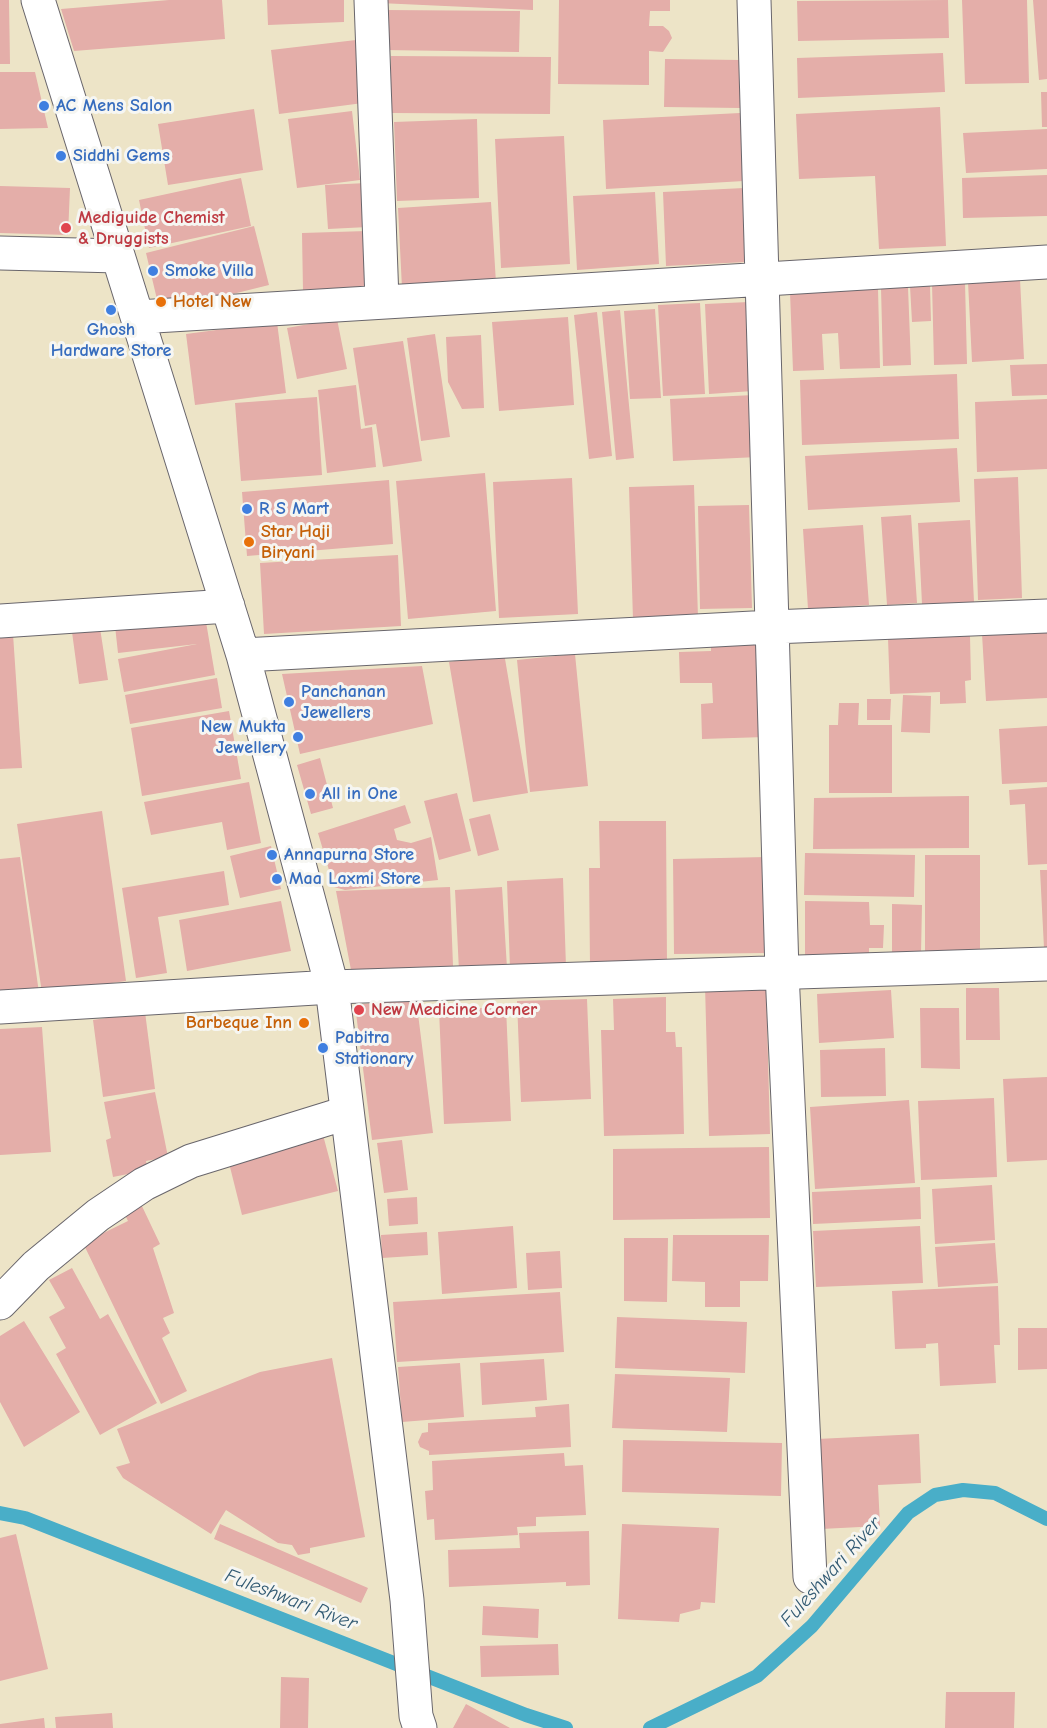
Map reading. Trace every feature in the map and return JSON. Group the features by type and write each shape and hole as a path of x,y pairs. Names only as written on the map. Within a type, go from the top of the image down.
{"street":[{"path":"38,0 243,655 332,987 407,1600 418,1722"},
{"path":"371,0 381,300"},
{"path":"754,0 783,972 810,1576"},
{"path":"0,253 118,256"},
{"path":"138,317 381,300 1047,262"},
{"path":"0,621 228,606"},
{"path":"243,655 772,627 1047,616"},
{"path":"0,1006 332,987 1047,964"},
{"path":"0,1303 36,1266 98,1215 144,1184 191,1161 346,1113"}],"building":[{"path":"0,0 9,0 10,64 0,64"},
{"path":"169,0 222,0 225,39 74,51 61,9"},
{"path":"267,0 344,0 344,22 268,25"},
{"path":"379,0 533,0 533,10 379,3"},
{"path":"559,0 670,0 670,11 650,11 649,26 663,26 672,38 663,52 649,51 649,85 558,84"},
{"path":"948,0 949,38 798,41 797,1"},
{"path":"962,0 1027,0 1029,83 965,84"},
{"path":"1033,0 1047,0 1047,79 1039,80"},
{"path":"383,10 520,11 519,52 383,50"},
{"path":"356,40 363,103 279,114 271,50"},
{"path":"943,53 945,92 798,98 797,58"},
{"path":"391,56 551,57 550,114 391,113"},
{"path":"665,59 741,60 740,108 664,107"},
{"path":"0,72 35,72 48,128 0,129"},
{"path":"1041,92 1047,92 1047,127 1042,127"},
{"path":"940,107 946,246 879,249 875,176 799,179 796,114"},
{"path":"254,109 263,170 168,185 158,124"},
{"path":"352,111 360,180 297,188 288,119"},
{"path":"740,113 744,181 606,189 603,120"},
{"path":"477,119 479,198 397,201 394,122"},
{"path":"1047,129 1047,169 966,173 963,133"},
{"path":"564,136 570,264 501,268 495,139"},
{"path":"1047,175 1047,216 963,218 962,178"},
{"path":"241,178 251,226 149,248 139,200"},
{"path":"367,183 368,227 328,229 325,185"},
{"path":"0,186 70,188 68,235 0,233"},
{"path":"744,188 746,262 666,266 663,192"},
{"path":"655,192 659,264 577,270 573,196"},
{"path":"491,202 496,283 402,288 398,208"},
{"path":"254,226 269,285 160,312 146,253"},
{"path":"367,231 368,290 303,291 302,233"},
{"path":"1020,279 1024,359 972,362 968,282"},
{"path":"965,282 967,364 934,365 932,283"},
{"path":"910,286 930,286 931,321 912,322"},
{"path":"908,287 911,365 883,366 881,288"},
{"path":"878,289 880,368 840,369 838,333 822,334 824,370 793,371 790,292"},
{"path":"749,302 753,391 709,394 705,304"},
{"path":"700,303 705,394 663,396 658,305"},
{"path":"655,309 661,398 630,399 624,311"},
{"path":"620,310 634,458 616,460 602,312"},
{"path":"597,312 612,456 589,459 574,315"},
{"path":"568,317 574,405 499,411 492,322"},
{"path":"337,319 347,369 297,379 287,328"},
{"path":"277,322 286,393 195,405 186,334"},
{"path":"435,334 450,437 421,441 407,338"},
{"path":"481,335 484,408 462,409 448,382 446,337"},
{"path":"403,341 422,461 383,467 376,424 365,426 353,348"},
{"path":"1047,364 1047,395 1012,396 1010,365"},
{"path":"957,374 959,439 802,445 800,380"},
{"path":"356,385 361,429 372,427 376,467 327,473 318,390"},
{"path":"754,395 758,457 673,461 670,399"},
{"path":"317,397 322,475 241,481 235,403"},
{"path":"1047,399 1047,469 977,472 975,402"},
{"path":"957,448 960,502 808,510 805,456"},
{"path":"485,473 496,611 408,619 396,481"},
{"path":"1018,477 1022,598 978,600 974,479"},
{"path":"572,478 578,614 499,618 493,482"},
{"path":"389,480 393,544 247,556 242,492"},
{"path":"694,485 698,618 633,620 629,487"},
{"path":"749,505 752,608 700,609 698,506"},
{"path":"911,515 917,603 887,605 881,517"},
{"path":"970,520 974,602 922,604 918,523"},
{"path":"863,525 869,605 808,609 803,529"},
{"path":"398,555 401,626 264,634 260,563"},
{"path":"205,616 215,675 124,692 118,659 197,644 118,653 115,626"},
{"path":"100,628 108,680 79,684 72,632"},
{"path":"1047,631 1047,698 986,701 982,634"},
{"path":"13,634 22,768 0,769 0,635"},
{"path":"970,636 971,680 965,681 966,703 940,704 940,692 890,694 888,638"},
{"path":"763,643 765,737 702,739 701,704 713,703 712,683 680,683 679,652 711,651 711,644"},
{"path":"504,653 528,793 473,802 449,662"},
{"path":"575,654 588,786 530,792 517,660"},
{"path":"422,666 433,724 300,754 282,674"},
{"path":"217,678 222,708 130,724 125,695"},
{"path":"903,695 931,696 930,733 901,732"},
{"path":"867,699 891,699 890,720 867,720"},
{"path":"839,703 859,703 858,725 892,725 892,793 829,793 829,725 838,725"},
{"path":"229,711 241,779 142,796 131,728"},
{"path":"1047,726 1047,782 1002,784 999,729"},
{"path":"320,758 333,808 311,814 297,765"},
{"path":"249,782 261,843 227,850 222,822 151,835 144,802"},
{"path":"1047,787 1047,864 1028,865 1025,804 1010,805 1009,790"},
{"path":"457,793 471,851 439,860 424,801"},
{"path":"969,796 969,848 813,849 814,798"},
{"path":"405,805 411,823 394,829 397,840 411,843 431,837 438,880 345,890 334,887 318,833"},
{"path":"102,811 126,981 42,993 17,824"},
{"path":"490,814 499,850 478,856 469,819"},
{"path":"599,821 666,821 667,965 590,966 589,868 600,868"},
{"path":"271,846 281,889 240,898 230,856"},
{"path":"805,853 915,855 914,897 804,895"},
{"path":"925,855 980,855 980,954 925,953"},
{"path":"20,857 39,993 0,993 0,859"},
{"path":"767,857 768,953 674,954 673,859"},
{"path":"1040,870 1047,870 1047,948 1044,948"},
{"path":"224,871 229,905 158,917 167,973 136,978 122,888"},
{"path":"563,878 566,967 510,969 507,881"},
{"path":"450,887 453,966 351,970 336,891"},
{"path":"502,887 507,968 459,971 455,890"},
{"path":"281,901 291,951 187,971 179,920"},
{"path":"805,901 869,902 870,925 884,925 883,948 869,948 869,957 805,956"},
{"path":"892,904 922,905 921,954 892,954"},
{"path":"766,984 770,1134 709,1136 705,985"},
{"path":"966,988 999,988 1000,1040 966,1040"},
{"path":"891,990 894,1038 819,1043 817,994"},
{"path":"666,997 666,1032 675,1032 676,1047 682,1047 684,1134 604,1136 601,1030 614,1030 613,999"},
{"path":"416,998 433,1133 372,1140 355,1005"},
{"path":"587,999 591,1099 521,1102 517,1001"},
{"path":"506,1007 511,1121 444,1124 439,1010"},
{"path":"920,1008 959,1008 960,1069 921,1068"},
{"path":"145,1012 155,1089 103,1097 93,1020"},
{"path":"42,1027 51,1152 0,1155 0,1029"},
{"path":"885,1048 886,1096 821,1097 820,1050"},
{"path":"1047,1077 1047,1160 1007,1162 1003,1079"},
{"path":"155,1092 168,1157 146,1161 148,1170 113,1177 106,1140 111,1138 104,1102"},
{"path":"994,1098 997,1177 921,1180 918,1101"},
{"path":"909,1100 915,1183 815,1189 810,1107"},
{"path":"323,1135 338,1191 242,1215 228,1159"},
{"path":"402,1140 408,1190 384,1193 377,1143"},
{"path":"769,1147 770,1218 613,1220 613,1149"},
{"path":"992,1185 995,1240 935,1244 932,1189"},
{"path":"920,1187 921,1219 813,1224 812,1192"},
{"path":"417,1197 418,1224 389,1226 387,1199"},
{"path":"140,1202 160,1244 153,1248 174,1313 163,1318 170,1333 162,1338 187,1391 161,1404 83,1243 128,1221 123,1211"},
{"path":"513,1226 517,1288 442,1294 438,1232"},
{"path":"920,1226 923,1283 816,1287 813,1231"},
{"path":"427,1232 428,1255 382,1258 381,1235"},
{"path":"673,1235 769,1235 768,1281 740,1281 740,1307 705,1307 705,1282 672,1281"},
{"path":"624,1238 668,1238 667,1302 624,1301"},
{"path":"995,1243 998,1283 938,1287 935,1247"},
{"path":"560,1251 562,1288 528,1290 526,1253"},
{"path":"72,1268 100,1319 108,1314 157,1403 100,1435 56,1354 66,1348 49,1317 65,1308 49,1280"},
{"path":"998,1286 1000,1345 994,1345 996,1383 940,1386 938,1343 926,1344 926,1348 895,1349 892,1291"},
{"path":"560,1292 564,1352 397,1362 393,1302"},
{"path":"617,1317 747,1322 745,1373 615,1368"},
{"path":"24,1321 80,1412 24,1447 0,1402 0,1336"},
{"path":"1018,1328 1047,1328 1047,1369 1018,1370"},
{"path":"332,1358 365,1537 310,1548 310,1553 298,1555 292,1545 278,1543 226,1510 211,1534 123,1478 116,1467 130,1463 117,1429 260,1372"},
{"path":"544,1359 547,1400 482,1405 480,1363"},
{"path":"460,1363 464,1417 402,1422 398,1367"},
{"path":"615,1374 730,1378 727,1432 612,1428"},
{"path":"569,1404 571,1447 429,1455 429,1451 420,1447 418,1442 422,1433 428,1432 428,1423 536,1417 535,1407"},
{"path":"919,1434 921,1483 878,1485 880,1526 821,1529 817,1439"},
{"path":"623,1440 782,1443 781,1496 622,1492"},
{"path":"564,1453 565,1466 583,1465 586,1515 536,1517 536,1526 517,1527 518,1535 435,1540 434,1519 427,1520 425,1491 433,1490 432,1461"},
{"path":"220,1524 368,1588 361,1603 214,1539"},
{"path":"622,1524 719,1528 715,1603 701,1602 700,1609 680,1614 679,1622 618,1619"},
{"path":"589,1531 590,1585 566,1586 566,1582 449,1587 448,1550 520,1548 519,1533"},
{"path":"16,1534 48,1669 0,1681 0,1538"},
{"path":"483,1606 539,1609 538,1638 482,1635"},
{"path":"558,1644 559,1675 481,1677 480,1646"},
{"path":"281,1677 309,1678 308,1728 280,1728"},
{"path":"946,1692 1015,1692 1014,1728 945,1728"},
{"path":"466,1704 510,1728 453,1728"},
{"path":"112,1713 113,1728 56,1728 55,1717"},
{"path":"44,1718 45,1728 0,1728 0,1724"}],"waterway":[{"name":"Fuleshwari River","path":"650,1728 757,1676 812,1626 908,1513 935,1495 963,1490 995,1493 1047,1519"},
{"name":"Fuleshwari River","path":"0,1513 25,1518 526,1715 566,1728"}],"place":[{"name":"AC Mens Salon","path":"44,106"},
{"name":"Siddhi Gems","path":"61,156"},
{"name":"Mediguide Chemist & Druggists","path":"66,228"},
{"name":"Smoke Villa","path":"153,271"},
{"name":"Hotel New","path":"161,302"},
{"name":"Ghosh Hardware Store","path":"111,310"},
{"name":"R S Mart","path":"247,509"},
{"name":"Star Haji Biryani","path":"249,542"},
{"name":"Panchanan Jewellers","path":"289,702"},
{"name":"New Mukta Jewellery","path":"298,737"},
{"name":"All in One","path":"310,794"},
{"name":"Annapurna Store","path":"272,855"},
{"name":"Maa Laxmi Store","path":"277,879"},
{"name":"New Medicine Corner","path":"359,1010"},
{"name":"Barbeque Inn","path":"304,1023"},
{"name":"Pabitra Stationary","path":"323,1048"}]}
